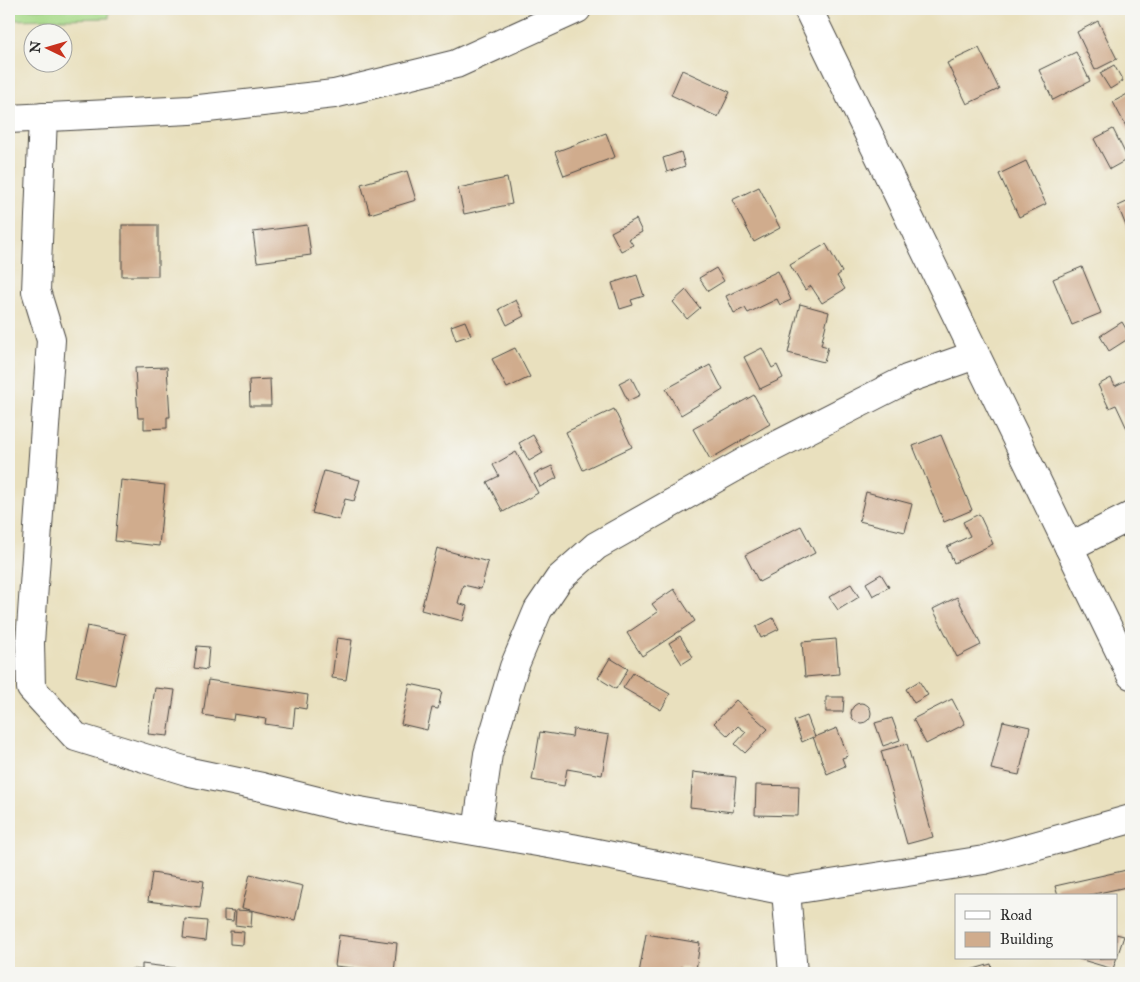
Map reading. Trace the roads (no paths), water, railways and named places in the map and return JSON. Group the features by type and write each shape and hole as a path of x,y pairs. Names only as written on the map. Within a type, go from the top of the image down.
{"street":[{"path":"9,119 190,110 334,94 456,64 577,9"},
{"path":"808,9 1131,675"},
{"path":"43,117 36,291 51,340 30,643 31,688 76,737 190,772 262,787 354,810 572,848 786,891 984,860 1131,818"},
{"path":"477,831 488,754 514,667 538,610 559,579 596,546 748,460 907,379 975,355"},
{"path":"1069,547 1131,516"},
{"path":"786,891 793,973"}]}
